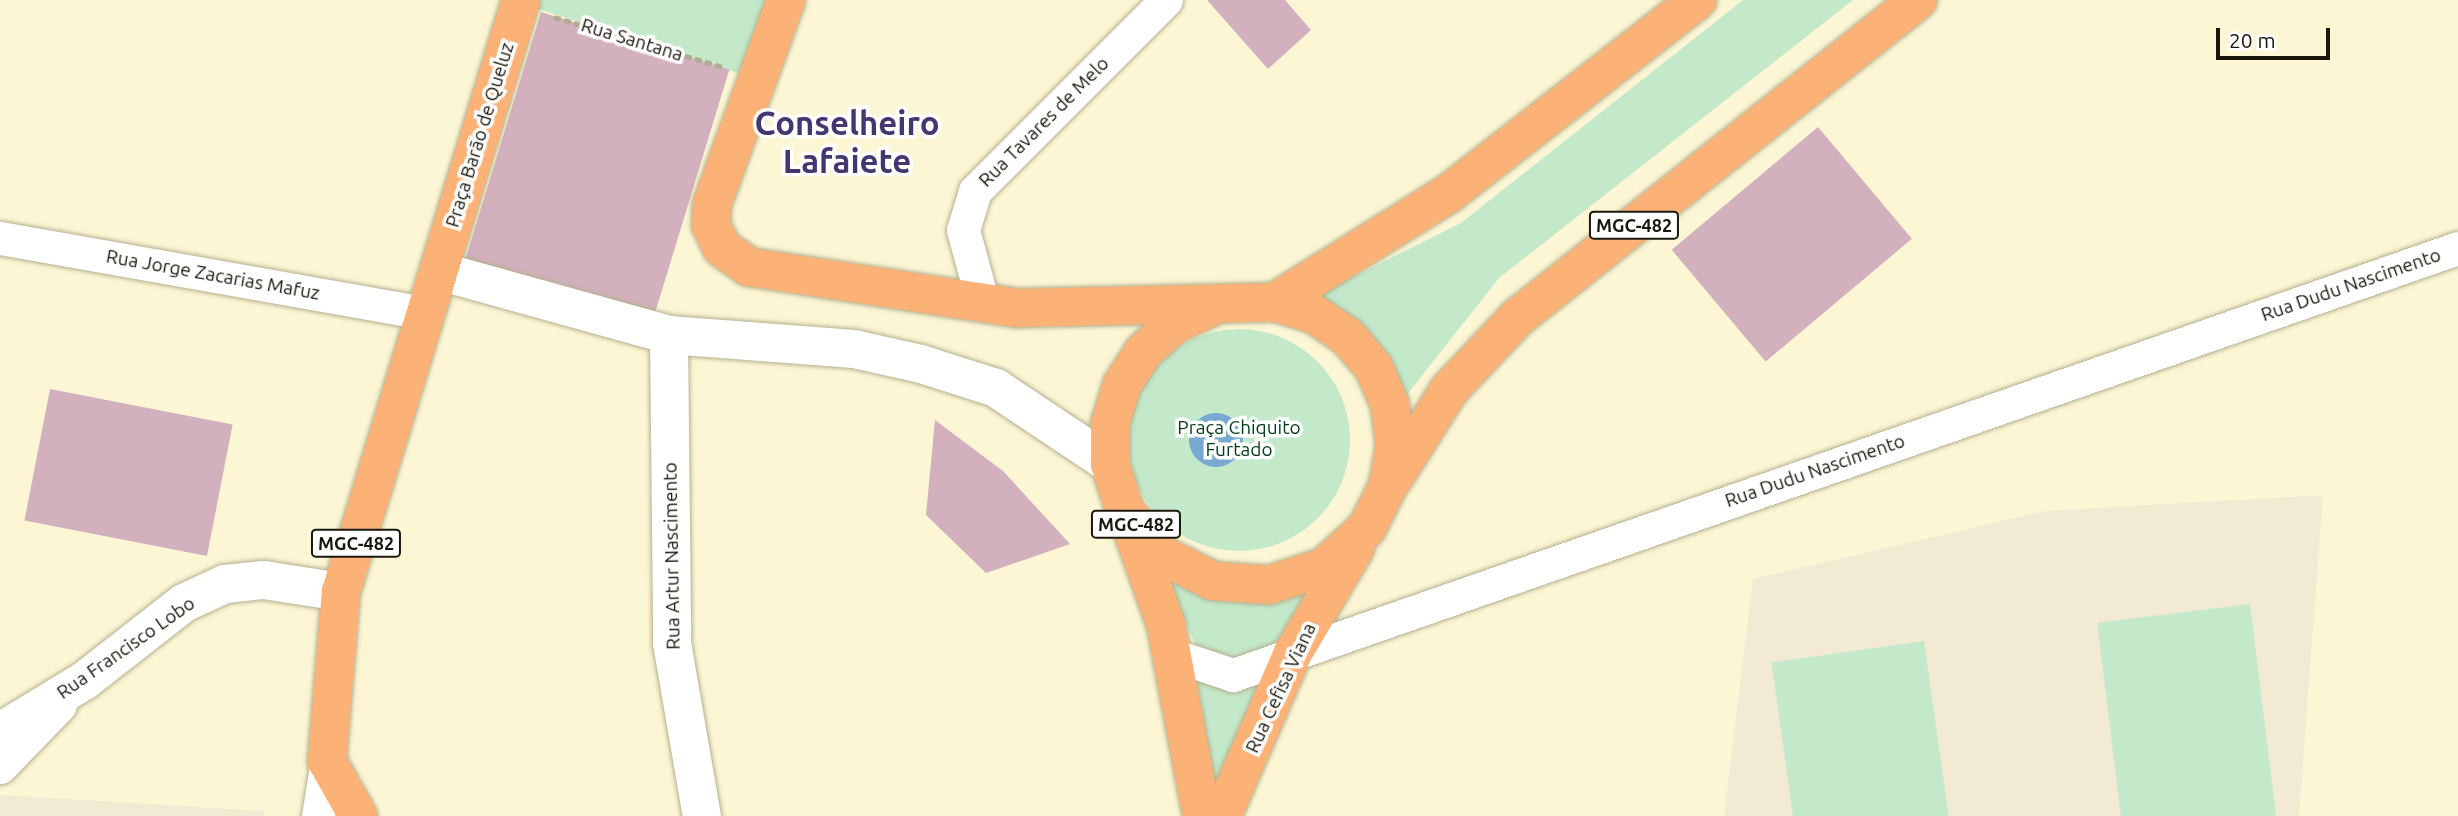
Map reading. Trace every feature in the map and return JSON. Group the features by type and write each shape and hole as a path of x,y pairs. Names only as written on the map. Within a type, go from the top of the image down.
{"highway":[{"name":"MGC-482","path":"786,0 712,204 711,225 722,248 749,267 983,303 1211,307 1275,302 1314,314 1348,337 1374,368 1390,405 1395,446 1388,486"},
{"name":"MGC-482","path":"1275,302 1448,194 1697,0"},
{"name":"MGC-482","path":"1211,307 1175,324 1144,351 1122,384 1111,424 1110,464 1125,511 1162,555 1224,582 1269,585 1324,567 1367,528 1388,486 1449,390 1518,317 1918,0"},
{"name":"Praça Barão de Queluz","path":"439,271 517,2"},
{"name":"MGC-482","path":"327,761 341,592 439,271"},
{"path":"1125,511 1172,655 1202,816"},
{"name":"Rua Cefisa Viana","path":"1222,816 1293,653 1367,528"},
{"path":"327,761 358,816"}],"street":[{"name":"Rua Tavares de Melo","path":"983,303 963,230 975,191 1166,0"},
{"name":"Rua Jorge Zacarias Mafuz","path":"0,238 425,313"},
{"name":"Rua Dudu Nascimento","path":"1172,655 1233,675 2458,248"},
{"path":"439,271 669,334 854,349 921,364 996,388 1110,464"},
{"name":"Rua Artur Nascimento","path":"669,334 672,643 702,816"},
{"name":"Rua Francisco Lobo","path":"0,732 84,681 184,603 225,584 264,580 341,592"},
{"path":"0,767 84,681"},
{"path":"318,816 327,761"}],"path":[{"name":"Rua Santana","path":"517,2 757,78"}],"shaded area":[{"path":"2323,495 2299,816 1724,816 1753,579 2045,511"},
{"path":"0,795 264,811 263,816 0,816"}],"green space":[{"path":"510,0 790,0 769,83"},
{"path":"1743,0 1853,0 1499,278 1394,411 1303,302 1461,223"},
{"name":"Praça Chiquito Furtado","path":"1228,329 1250,329 1282,337 1301,347 1318,361 1332,378 1342,397 1350,440 1342,483 1332,502 1318,519 1301,533 1282,543 1250,551 1228,551 1196,543 1177,533 1153,511 1136,483 1128,451 1128,429 1136,397 1146,378 1168,354 1196,337"},
{"path":"1159,559 1321,580 1206,816 1194,641"},
{"path":"2250,604 2276,816 2121,816 2097,623"},
{"path":"1924,641 1949,816 1793,816 1771,662"}],"water":[{"path":"1216,413 1235,421 1243,440 1235,459 1216,467 1197,459 1189,440 1197,421"}],"building":[{"path":"1207,0 1285,0 1311,30 1268,69"},
{"path":"541,12 729,70 652,322 464,264"},
{"path":"1818,127 1912,239 1766,362 1672,250"},
{"path":"50,389 233,424 207,556 24,521"},
{"path":"935,420 1003,471 1070,544 986,573 926,515"}],"district":[{"name":"Conselheiro Lafaiete","path":"847,142"}]}
